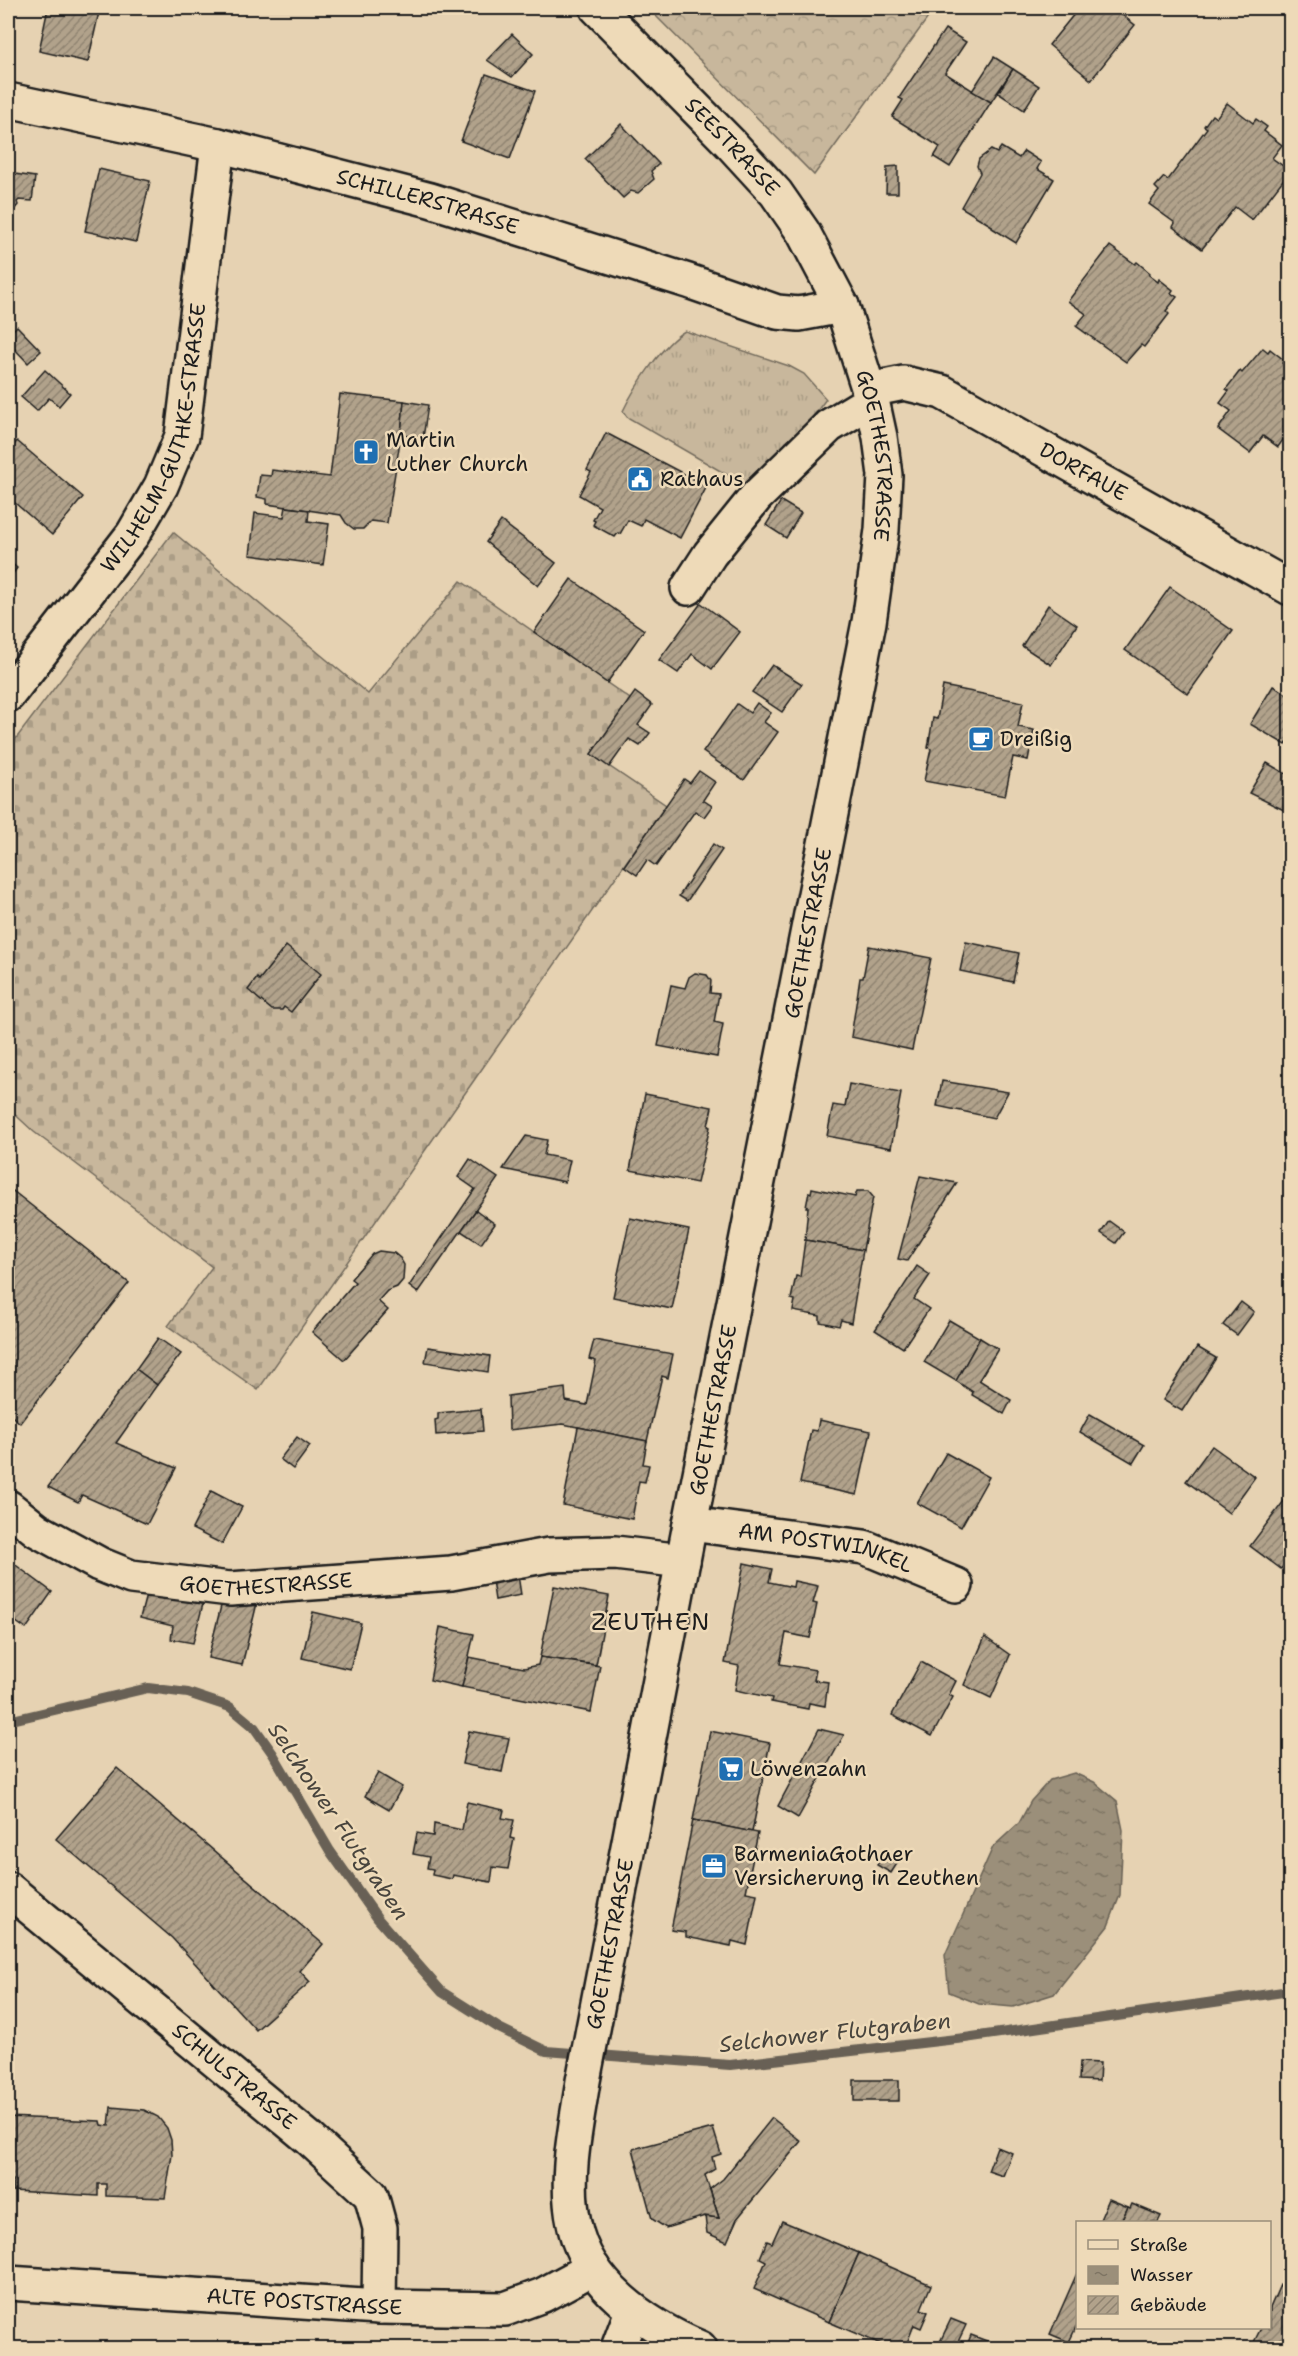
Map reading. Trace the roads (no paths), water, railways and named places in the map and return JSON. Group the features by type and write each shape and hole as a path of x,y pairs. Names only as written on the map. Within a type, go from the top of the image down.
{"street":[{"name":"SEESTRASSE","path":"597,8 776,193 803,232 842,306"},
{"name":"SCHILLERSTRASSE","path":"8,100 218,145 430,200 777,312 799,314 842,306"},
{"name":"WILHELM-GUTHKE-STRASSE","path":"8,695 133,534 161,486 182,436 218,145"},
{"name":"GOETHESTRASSE","path":"700,2349 652,2325 632,2311 593,2268 581,2246 574,2223 571,2184 573,2154 583,2081 690,1524 869,621 882,530 885,476 880,436 870,395 842,306"},
{"name":"DORFAUE","path":"688,588 710,554 756,497 829,426 870,395 904,383 942,392 1290,588"},
{"name":"GOETHESTRASSE","path":"8,1507 37,1530 99,1564 131,1577 230,1589 451,1573 549,1555 615,1553 683,1561"},
{"name":"AM POSTWINKEL","path":"690,1524 864,1547 956,1585"},
{"name":"SCHULSTRASSE","path":"8,1889 310,2139 371,2195 380,2229 379,2307"},
{"name":"ALTE POSTSTRASSE","path":"8,2283 379,2307 505,2308 543,2295 593,2268"},
{"path":"618,2349 632,2311"}],"water":[{"path":"1074,1773 1094,1782 1117,1801 1123,1830 1120,1895 1108,1926 1054,1994 1013,2007 979,2004 949,1992 945,1955 993,1847 1019,1823 1031,1801 1050,1780"}],"waterway":[{"name":"Selchower Flutgraben","path":"8,1721 148,1688 188,1693 230,1707 254,1727 273,1754 330,1851 378,1919 442,1992 499,2028 546,2051 730,2065 965,2038 1290,1991"}],"place":[{"name":"Martin Luther Church","path":"366,452"},
{"name":"Rathaus","path":"640,479"},
{"name":"Dreißig","path":"981,739"},
{"name":"Löwenzahn","path":"731,1769"},
{"name":"BarmeniaGothaer Versicherung in Zeuthen","path":"714,1866"}],"district":[{"name":"ZEUTHEN","path":"651,1622"}]}
